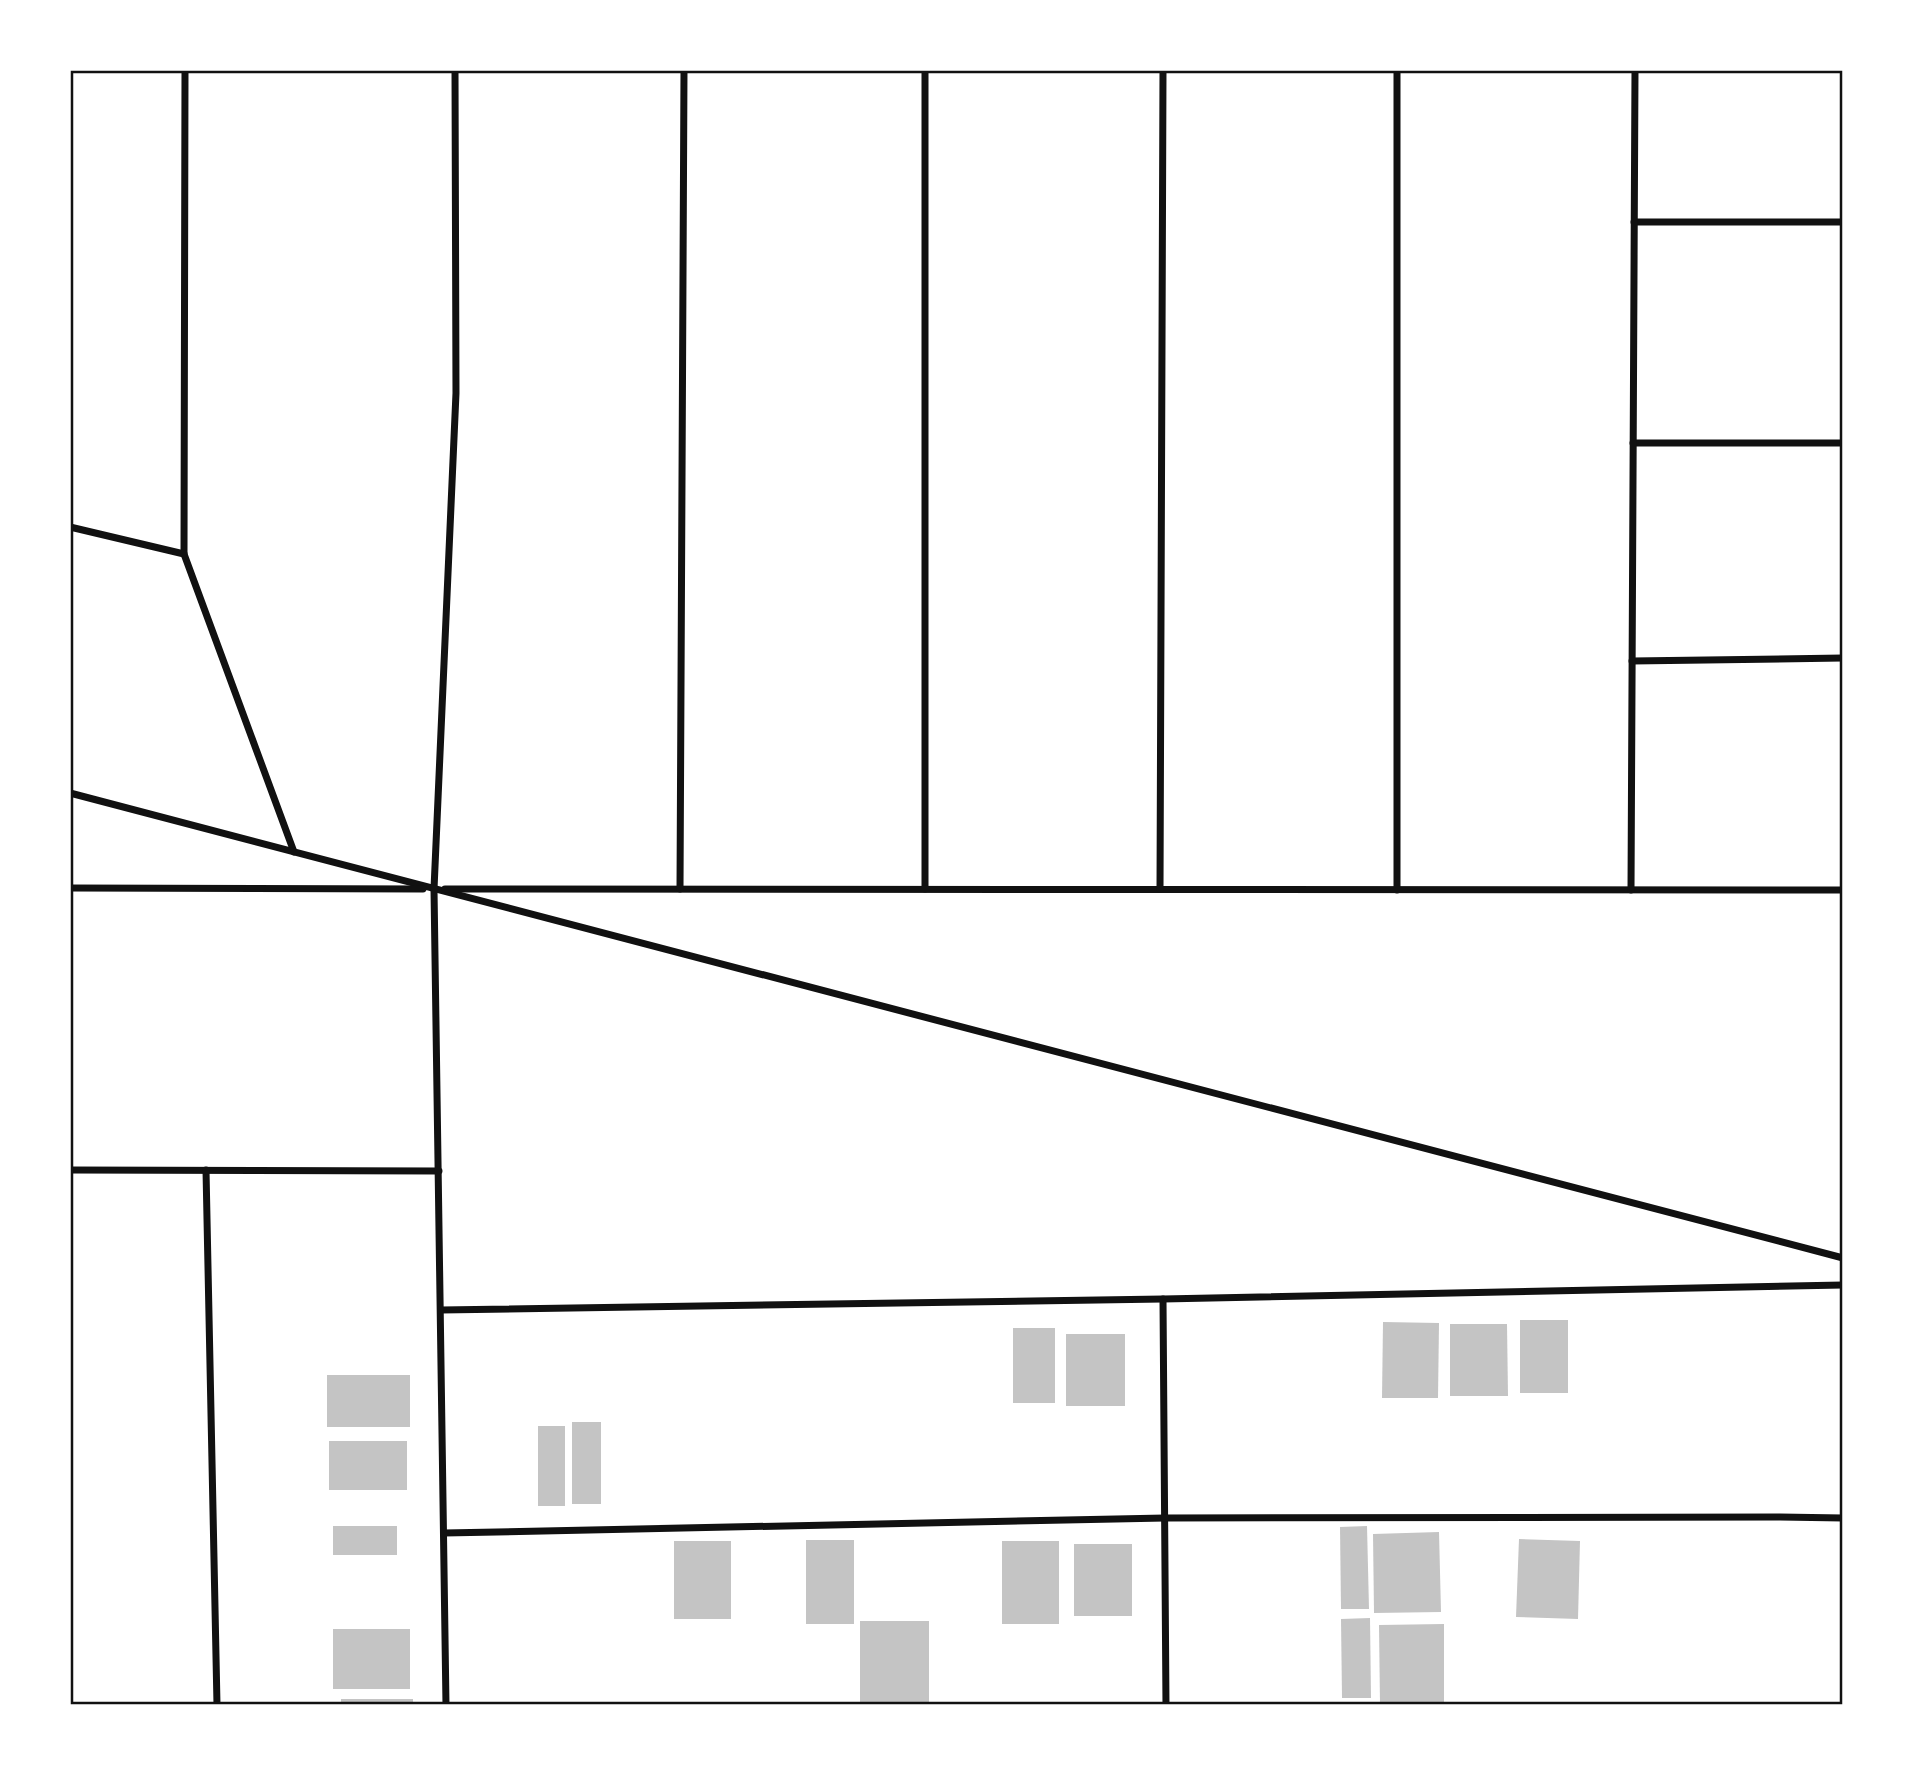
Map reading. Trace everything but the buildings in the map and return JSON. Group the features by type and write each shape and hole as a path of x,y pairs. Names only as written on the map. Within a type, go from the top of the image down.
{"street":[{"path":"185,70 184,554 294,852"},
{"path":"446,1705 433,889 456,393 455,70"},
{"path":"680,889 684,70"},
{"path":"925,70 925,890"},
{"path":"1160,890 1163,70"},
{"path":"1397,70 1397,890"},
{"path":"1631,890 1635,70"},
{"path":"1634,222 1843,222"},
{"path":"1633,443 1843,443"},
{"path":"70,527 184,554"},
{"path":"1632,661 1843,659"},
{"path":"70,793 1843,1258"},
{"path":"70,888 1843,890"},
{"path":"70,1170 439,1171"},
{"path":"206,1170 217,1705"},
{"path":"441,1310 1843,1285"},
{"path":"1163,1299 1166,1705"},
{"path":"444,1534 1165,1518 1843,1518"}]}
